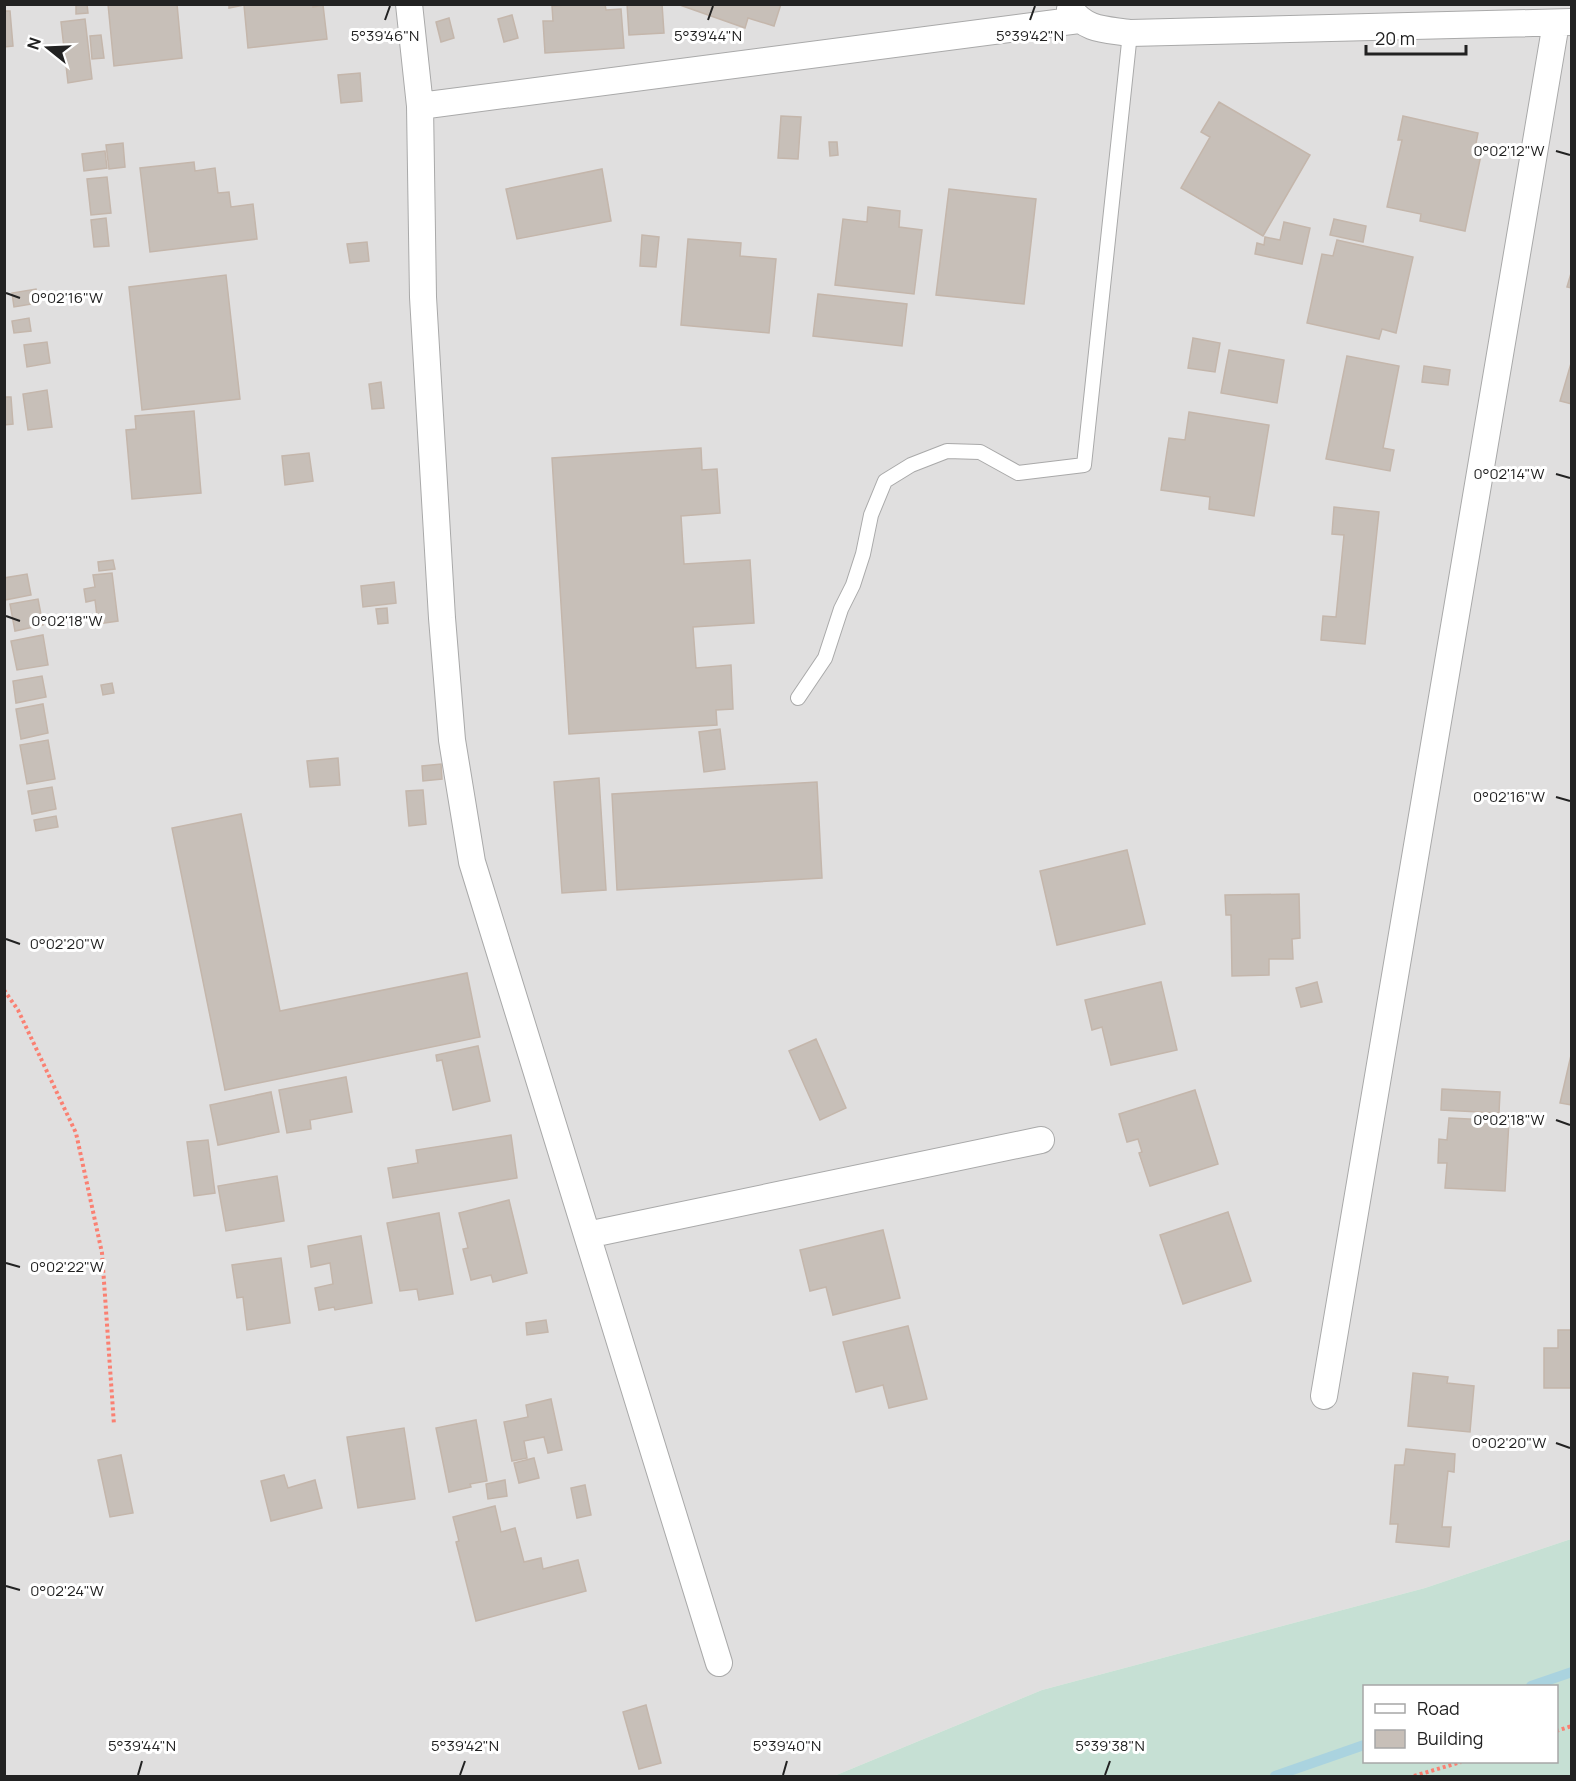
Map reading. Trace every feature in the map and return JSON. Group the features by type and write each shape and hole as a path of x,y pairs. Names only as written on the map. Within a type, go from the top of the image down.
{"street":[{"path":"409,4 420,106 423,297 442,618 452,740 472,862 719,1663"},
{"path":"420,106 1073,12 1096,28 1130,33 1564,23 1324,1396"},
{"path":"587,1235 1041,1140"}],"lane":[{"path":"798,698 825,658 841,609 853,585 863,554 871,515 885,481 911,465 947,451 980,452 1018,473 1084,465 1130,33"}],"path":[{"path":"4,990 18,1010 76,1133 102,1253 114,1425"},
{"path":"1414,1776 1455,1763"}],"shaded area":[{"path":"5,5 1571,5 1571,1539 1425,1588 1042,1690 834,1776 5,1776"}],"green space":[{"path":"1571,1539 1571,1776 834,1776 1042,1690 1425,1588"}],"building":[{"path":"76,4 87,4 88,13 76,14"},
{"path":"108,4 177,4 182,58 114,66"},
{"path":"229,4 313,4 313,7 323,5 327,39 248,48 244,5 229,8"},
{"path":"605,4 606,10 621,9 624,48 545,53 543,21 553,21 552,6"},
{"path":"627,4 662,4 664,33 629,35"},
{"path":"677,4 781,4 774,26 748,18 745,28"},
{"path":"4,11 10,11 13,46 4,47"},
{"path":"512,15 518,38 504,42 498,19"},
{"path":"449,18 454,38 441,42 436,22"},
{"path":"85,19 92,79 68,83 61,22"},
{"path":"101,35 104,58 92,59 90,36"},
{"path":"360,73 362,101 341,103 338,75"},
{"path":"1219,102 1310,155 1263,236 1181,188 1210,137 1201,132"},
{"path":"781,116 801,117 798,159 778,158"},
{"path":"1403,116 1478,133 1474,153 1481,155 1465,231 1420,221 1421,214 1387,207 1402,140 1398,140"},
{"path":"829,142 837,142 838,155 830,156"},
{"path":"123,143 125,167 109,169 106,145"},
{"path":"105,151 107,168 84,171 82,154"},
{"path":"194,162 195,171 215,168 218,193 229,192 231,207 253,204 257,239 150,252 140,168"},
{"path":"602,169 611,221 517,239 506,189"},
{"path":"107,177 111,213 91,215 87,179"},
{"path":"949,189 1036,199 1024,304 936,295"},
{"path":"868,207 900,211 899,227 922,230 914,294 835,285 843,219 867,222"},
{"path":"106,218 109,246 94,247 91,220"},
{"path":"1334,219 1366,226 1363,242 1330,235"},
{"path":"1284,222 1310,228 1302,264 1255,254 1257,243 1264,245 1265,237 1280,240"},
{"path":"642,235 659,237 656,267 640,266"},
{"path":"688,239 741,243 740,256 776,259 769,333 681,325"},
{"path":"1337,240 1413,257 1396,333 1382,329 1379,339 1307,323 1322,254 1333,256"},
{"path":"367,242 369,261 350,263 347,244"},
{"path":"1572,270 1572,288 1567,287"},
{"path":"226,275 240,399 142,410 129,287"},
{"path":"36,289 38,303 14,307 12,293"},
{"path":"818,294 907,304 902,346 813,336"},
{"path":"29,318 31,331 14,333 12,321"},
{"path":"1193,338 1220,343 1215,372 1188,368"},
{"path":"47,342 50,363 27,367 24,345"},
{"path":"1229,350 1284,360 1277,403 1221,393"},
{"path":"1347,356 1399,366 1383,448 1394,450 1390,471 1326,459"},
{"path":"1572,360 1572,404 1560,401"},
{"path":"1424,366 1450,370 1448,385 1422,382"},
{"path":"381,382 384,408 372,409 369,384"},
{"path":"47,390 52,427 28,430 23,394"},
{"path":"4,397 11,397 13,424 4,425"},
{"path":"194,411 201,493 132,499 126,430 136,429 135,416"},
{"path":"1189,412 1269,425 1254,516 1209,509 1210,497 1161,490 1169,438 1185,440"},
{"path":"701,448 702,470 717,469 720,513 681,516 684,564 750,560 754,623 693,627 696,668 731,665 733,709 716,710 717,725 569,734 552,458"},
{"path":"309,453 313,481 285,485 282,456"},
{"path":"1334,507 1379,512 1365,644 1321,640 1323,616 1336,617 1344,535 1332,534"},
{"path":"113,560 115,569 99,571 98,562"},
{"path":"112,573 118,621 98,624 95,600 86,602 84,589 95,587 93,575"},
{"path":"27,574 31,595 5,600 4,578"},
{"path":"394,582 396,603 363,607 361,586"},
{"path":"38,599 43,625 15,631 10,604"},
{"path":"387,608 388,623 378,624 376,609"},
{"path":"43,635 48,665 17,670 11,641"},
{"path":"42,676 46,697 16,703 13,681"},
{"path":"112,683 114,693 103,695 101,685"},
{"path":"43,704 48,733 21,739 16,709"},
{"path":"720,729 725,769 704,772 699,732"},
{"path":"48,740 55,779 27,784 20,745"},
{"path":"338,758 340,785 310,787 307,761"},
{"path":"441,764 442,779 423,781 422,766"},
{"path":"599,778 606,890 562,893 554,782"},
{"path":"817,782 822,878 617,890 612,794"},
{"path":"52,787 56,809 32,814 28,791"},
{"path":"423,790 426,824 409,826 406,791"},
{"path":"241,814 280,1011 467,973 480,1037 225,1090 172,828"},
{"path":"56,816 58,827 36,831 34,820"},
{"path":"1127,850 1145,924 1057,945 1040,871"},
{"path":"1299,894 1300,938 1292,939 1293,959 1269,959 1269,975 1232,976 1231,915 1226,915 1225,895"},
{"path":"1161,982 1177,1050 1111,1065 1102,1027 1092,1030 1085,1000"},
{"path":"1317,982 1322,1002 1301,1007 1296,988"},
{"path":"816,1039 846,1108 820,1120 789,1051"},
{"path":"478,1046 490,1101 453,1110 442,1060 437,1061 436,1055"},
{"path":"1572,1051 1572,1105 1560,1103"},
{"path":"346,1077 352,1112 310,1120 311,1129 287,1133 279,1090"},
{"path":"1442,1089 1500,1092 1499,1113 1441,1110"},
{"path":"1195,1090 1218,1164 1150,1186 1139,1153 1142,1152 1138,1139 1127,1142 1119,1114"},
{"path":"271,1092 279,1132 218,1145 210,1105"},
{"path":"1449,1118 1509,1121 1505,1191 1445,1188 1447,1163 1438,1163 1439,1139 1447,1140"},
{"path":"511,1135 517,1178 393,1198 388,1168 418,1163 416,1150"},
{"path":"208,1140 215,1193 194,1196 187,1142"},
{"path":"277,1176 284,1221 226,1231 218,1186"},
{"path":"509,1200 527,1273 493,1282 491,1275 471,1280 463,1249 468,1248 459,1213"},
{"path":"1228,1212 1251,1281 1183,1304 1160,1235"},
{"path":"439,1213 453,1294 419,1300 417,1289 400,1291 387,1223"},
{"path":"883,1230 900,1298 833,1315 826,1287 810,1291 800,1250"},
{"path":"361,1236 372,1303 335,1310 334,1307 319,1310 315,1288 333,1284 330,1263 311,1267 308,1246"},
{"path":"281,1258 290,1323 247,1330 243,1297 237,1298 232,1265"},
{"path":"546,1320 548,1332 527,1335 526,1323"},
{"path":"908,1326 927,1399 889,1408 883,1385 856,1392 843,1342"},
{"path":"1558,1330 1572,1330 1572,1388 1544,1388 1544,1348 1558,1348"},
{"path":"1413,1373 1448,1377 1447,1383 1474,1386 1470,1432 1408,1426"},
{"path":"551,1399 562,1450 548,1453 544,1437 524,1441 527,1458 512,1461 504,1422 528,1417 526,1405"},
{"path":"476,1420 487,1481 470,1484 471,1487 449,1492 436,1428"},
{"path":"404,1428 415,1499 358,1508 347,1437"},
{"path":"1406,1449 1455,1454 1454,1472 1448,1471 1442,1527 1451,1527 1449,1547 1396,1542 1398,1524 1390,1524 1395,1465 1404,1465"},
{"path":"121,1455 133,1513 110,1517 98,1460"},
{"path":"534,1458 539,1478 519,1483 514,1463"},
{"path":"284,1475 288,1488 315,1480 322,1508 271,1521 261,1481"},
{"path":"505,1480 507,1496 488,1499 486,1484"},
{"path":"585,1485 591,1515 577,1518 571,1488"},
{"path":"495,1506 501,1532 515,1528 524,1562 541,1558 543,1569 578,1560 586,1591 476,1621 456,1542 459,1541 453,1517"},
{"path":"646,1705 661,1763 639,1769 623,1712"}],"waterway":[{"path":"1534,1685 1572,1672"},
{"path":"1275,1776 1363,1745"}]}
